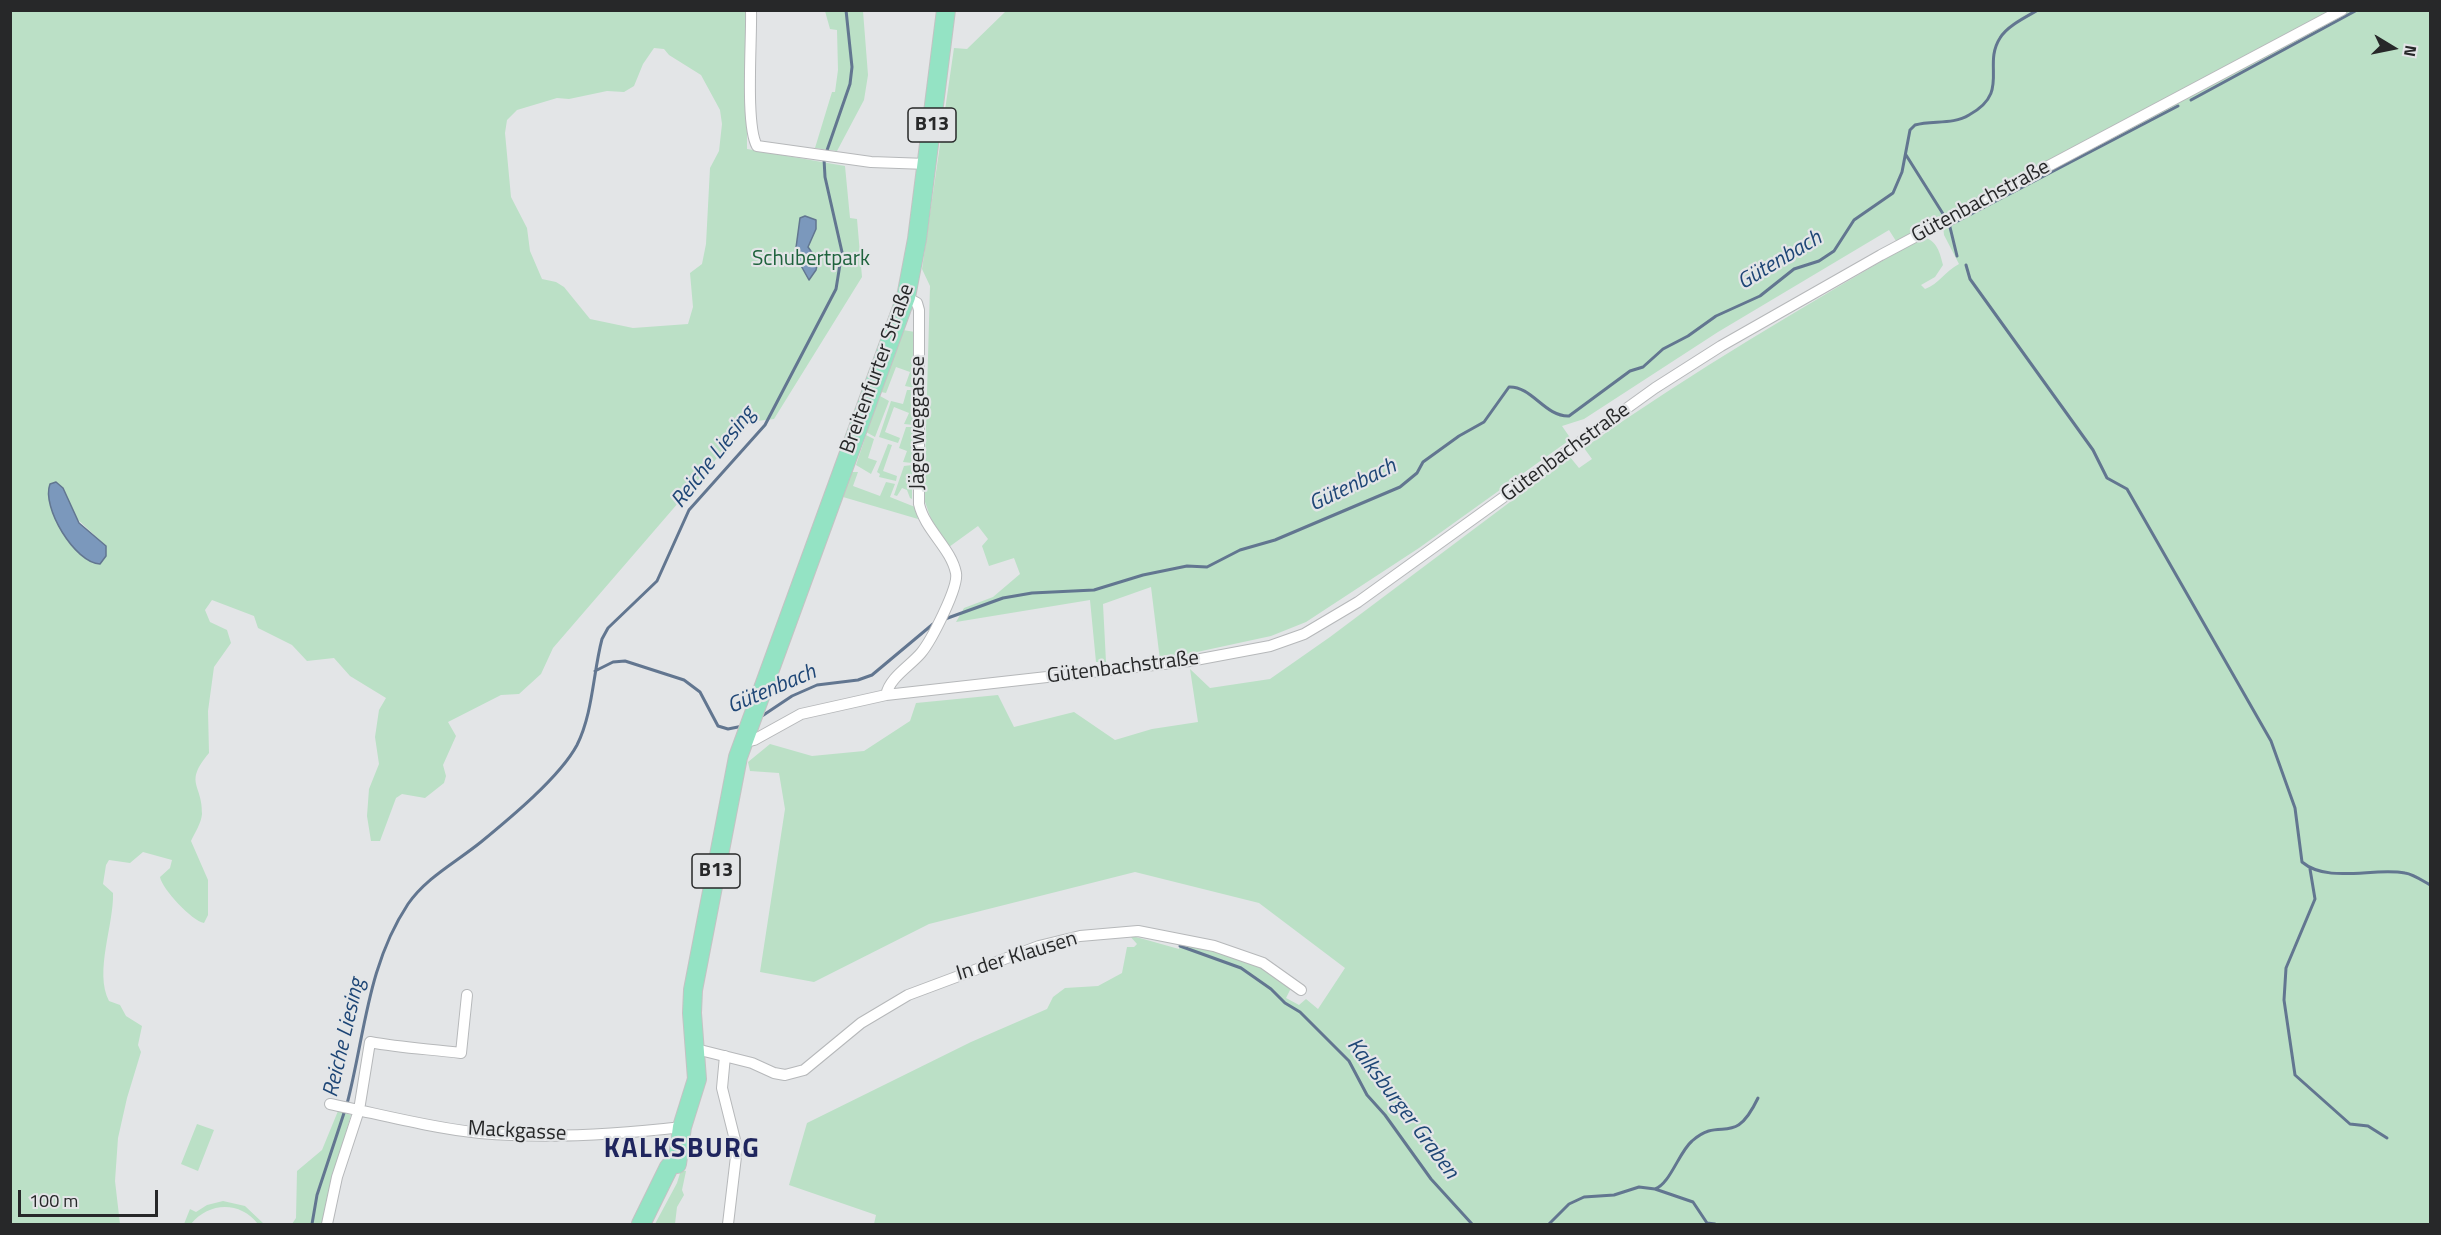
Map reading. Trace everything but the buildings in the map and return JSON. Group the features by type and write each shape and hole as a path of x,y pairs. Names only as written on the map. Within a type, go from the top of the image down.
{"main road":[{"name":"Breitenfurter Straße","path":"744,739 906,297 927,164 946,10"},
{"name":"B13","path":"648,1224 673,1166 697,1078 693,990 744,739"},
{"name":"B13","path":"641,1224 673,1166"}],"street":[{"path":"752,10 752,107 754,141 757,146 838,158 927,164"},
{"name":"Gütenbachstraße","path":"744,739 753,740 801,714 886,695 1190,661 1258,648 1304,634 1359,602 1655,388 1792,304 2342,10"},
{"name":"Jägerweggasse","path":"886,695 889,685 920,654 934,633 957,577 954,565 923,520 918,504 919,310 917,303 906,297"},
{"name":"In der Klausen","path":"696,1049 752,1063 774,1073 785,1075 804,1070 861,1023 908,995 1039,946 1080,936 1138,931 1214,946 1263,963 1301,990"},
{"path":"327,1224 337,1177 356,1110 370,1042 411,1050 420,1048 461,1053 467,995"},
{"path":"725,1056 722,1088 737,1148 728,1224"},
{"name":"Mackgasse","path":"335,1105 477,1133 540,1136 681,1134"}],"green space":[{"name":"Schubertpark","path":"10,11 747,11 747,149 845,166 850,218 857,219 862,277 774,419 748,422 553,648 541,674 519,694 501,695 448,722 456,736 443,765 446,776 444,783 425,798 402,794 396,798 380,841 371,841 367,816 369,789 379,764 375,737 379,710 386,698 350,676 334,658 307,661 292,645 258,628 254,616 212,600 205,610 210,622 227,630 231,643 214,667 208,711 209,753 201,763 196,778 202,814 191,841 208,880 208,915 204,923 192,917 166,889 160,877 170,868 172,860 143,852 130,863 109,860 103,884 113,893 104,963 105,989 109,1001 120,1005 126,1016 142,1026 138,1045 141,1052 118,1138 115,1181 120,1224 11,1224","holes":["654,48 664,49 669,55 701,75 720,110 722,124 719,151 710,168 706,244 702,264 690,273 693,307 688,324 633,328 590,319 564,287 556,282 542,279 530,251 527,228 511,197 505,133 507,120 517,110 557,98 569,99 607,91 624,92 634,86 643,64","55,482 63,488 75,517 106,546 89,561 73,548 57,521 48,491"]},
{"path":"825,11 863,11 868,75 864,100 837,151 815,148 832,92 835,92 838,70 837,30 830,29"},
{"path":"1006,11 2430,11 2430,1224 874,1224 876,1215 789,1185 807,1123 971,1042 1047,1009 1053,997 1065,988 1098,986 1122,973 1127,947 1134,947 1137,944 1129,935 1179,949 1181,942 1257,964 1291,988 1286,998 1299,1005 1306,999 1318,1009 1345,968 1259,903 1135,872 929,924 814,982 760,972 785,809 779,773 750,771 748,762 770,744 812,756 864,751 910,721 916,703 998,695 1014,727 1074,712 1115,740 1152,729 1198,722 1190,669 1210,688 1270,679 1330,637 1570,457 1579,468 1592,459 1584,448 1709,365 1794,313 1923,237 1935,244 1943,265 1935,277 1921,285 1925,289 1959,264 1944,235 1942,217 1896,241 1889,230 1718,332 1584,419 1562,426 1571,439 1419,548 1306,622 1271,636 1160,660 1151,587 1103,604 1106,662 1096,662 1090,600 956,622 964,608 993,597 1020,574 1014,558 989,566 982,546 988,539 978,526 949,547 931,519 924,499 930,286 922,269 954,48 967,49"},
{"path":"903,330 915,332 915,388 905,386 910,372 896,367 886,393 881,392"},
{"path":"907,390 915,390 914,425 904,424 909,413 894,407 885,432 900,438 898,443 879,437 891,401 903,404"},
{"path":"880,396 889,401 875,437 866,432"},
{"path":"906,427 914,427 912,463 903,462 907,451 899,448"},
{"path":"866,435 874,439 868,458 877,461 871,474 856,465"},
{"path":"888,444 892,445 883,471 897,476 896,481 879,477 880,474 877,472"},
{"path":"912,465 912,499 907,490 902,488 897,496 894,495 904,466"},
{"path":"851,472 858,472 853,486 880,496 886,482 895,484 890,497 915,507 918,519 843,497"},
{"path":"338,1111 351,1115 333,1176 323,1224 292,1224 296,1218 297,1171 322,1150"},
{"path":"197,1124 214,1130 198,1171 181,1164"},
{"path":"681,1170 686,1171 682,1190 684,1195 677,1207 675,1224 655,1224 677,1183"},
{"path":"223,1201 245,1206 264,1224 258,1224 242,1211 224,1207 207,1211 191,1224 184,1224 190,1209 196,1212 207,1205"}],"water":[{"path":"805,216 816,220 816,229 808,247 818,261 816,270 809,280 795,255 800,218"},
{"path":"56,482 63,488 79,523 106,546 106,556 100,564 80,554 62,532 55,519 50,506 49,494 50,484"}],"waterway":[{"name":"Reiche Liesing","path":"347,1104 375,976 394,928 408,904 433,878 519,810 547,784 569,757 577,745 586,720 602,639 608,628 657,581 689,510 765,425 836,289 842,252 825,177 824,159 850,84 852,67 846,10"},
{"name":"Gütenbach","path":"945,619 1003,598 1032,593 1094,590 1143,575 1187,566 1207,567 1240,550 1275,540 1400,487 1417,473 1423,462 1459,436 1484,422 1509,387 1525,391 1553,412 1569,416 1630,371 1643,367 1663,349 1688,336 1716,316 1760,296 1794,269 1819,261 1834,251 1854,220 1893,193 1902,172 1910,130 1915,125 1963,118 1982,106 1993,88 1993,59 2000,38 2012,26 2038,10"},
{"path":"2191,100 2357,10"},
{"path":"1950,225 2178,106"},
{"path":"1906,155 1945,217"},
{"path":"1949,223 1957,256"},
{"path":"1966,265 1970,279 2093,450 2107,478 2127,489 2271,741 2295,808 2302,862 2313,869 2338,874 2405,873 2430,885"},
{"name":"Gütenbach","path":"759,718 792,696 817,685 858,680 872,675 933,624"},
{"name":"Gütenbach","path":"595,671 613,662 625,661 684,680 700,692 718,726 728,729 743,726"},
{"path":"2310,869 2315,899 2286,968 2284,1000 2295,1075 2350,1124 2368,1126 2387,1138"},
{"name":"Kalksburger Graben","path":"1180,946 1241,968 1300,1012 1349,1061 1367,1095 1385,1115 1431,1179 1472,1224"},
{"path":"1655,1189 1670,1175 1692,1141 1711,1130 1727,1129 1741,1123 1758,1098"},
{"name":"Reiche Liesing","path":"312,1224 317,1195 345,1110"},
{"name":"Kalksburger Graben","path":"1549,1224 1569,1204 1584,1197 1614,1195 1639,1187 1655,1189 1693,1202 1707,1223 1715,1224"}],"district":[{"name":"KALKSBURG","path":"682,1150"}]}
